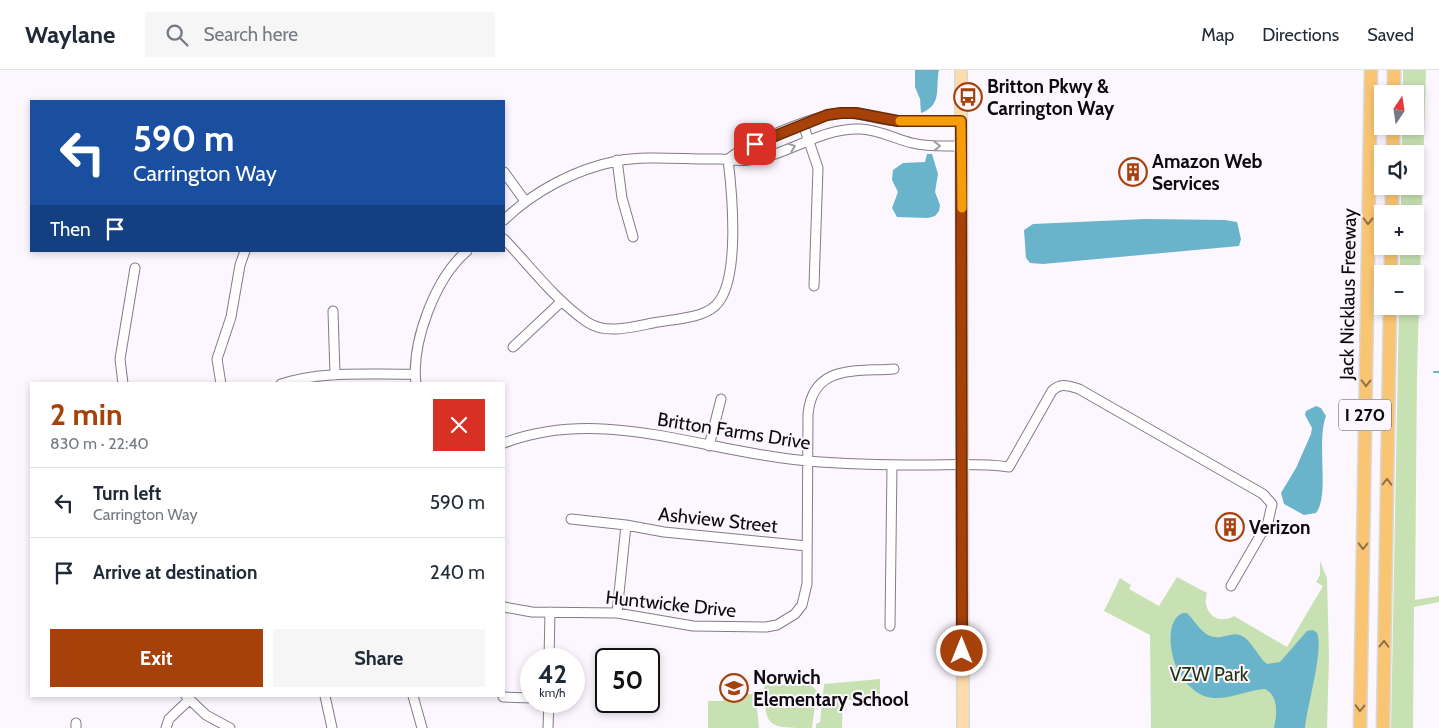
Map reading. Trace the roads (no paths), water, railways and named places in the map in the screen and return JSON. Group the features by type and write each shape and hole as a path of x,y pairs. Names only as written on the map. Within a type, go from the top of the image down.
{"highway":[{"name":"Jack Nicklaus Freeway","path":"1360,728 1371,70"},
{"path":"1394,70 1394,85"},
{"name":"I 270","path":"1383,728 1390,315"}],"main road":[{"path":"961,70 962,728"}],"street":[{"path":"728,159 738,152 802,124 841,113 856,113 898,121 961,121"},
{"path":"802,124 818,168 819,186 814,286"},
{"path":"505,219 525,201 582,171 617,160 728,159 747,161 766,157 833,132 863,129 926,146 961,146"},
{"path":"505,240 562,301 588,323 610,329 699,314 714,308 725,295 729,280 733,213 728,159"},
{"path":"617,160 622,198 633,237"},
{"path":"505,173 525,201"},
{"path":"221,382 217,358 231,317 240,265 245,252"},
{"path":"416,382 414,374 424,320 432,298 462,253"},
{"path":"123,382 120,359 135,268"},
{"path":"513,347 562,301"},
{"path":"334,311 335,375"},
{"name":"Huntwicke Drive","path":"505,608 519,611 617,613 693,626 777,625 795,614 802,605 807,584 809,403 817,385 834,374 894,369"},
{"path":"287,382 296,379 335,375 414,374"},
{"name":"Britton Farms Drive","path":"505,444 555,431 584,428 632,431 668,436 709,446 808,461 892,465 962,465 985,463 1009,467 1052,390 1059,386 1079,389 1263,494 1272,504 1268,522 1232,586"},
{"path":"709,446 721,399"},
{"path":"890,626 892,465"},
{"name":"Ashview Street","path":"571,519 626,524 664,532 807,546"},
{"path":"617,613 626,524"},
{"path":"549,648 550,612"},
{"path":"325,697 332,728"},
{"path":"413,697 422,728"},
{"path":"502,697 520,698"},
{"path":"166,728 169,720 188,698 206,715 230,728"},
{"path":"548,728 549,713"}],"water":[{"path":"915,70 939,70 935,101 928,110 921,113 920,99 915,87"},
{"path":"927,154 932,154 938,174 935,192 940,205 939,211 935,216 928,218 897,217 892,208 898,192 892,180 893,170 903,163 925,162"},
{"path":"1145,219 1225,220 1237,222 1241,239 1239,246 1043,264 1030,263 1026,258 1024,230 1033,224"},
{"path":"1316,406 1321,408 1326,416 1322,440 1322,494 1316,513 1304,515 1284,504 1281,493 1296,468 1311,434 1312,428 1305,415 1306,411"},
{"path":"1183,613 1187,613 1207,635 1212,637 1236,634 1244,637 1267,664 1280,662 1307,631 1313,630 1317,633 1319,641 1317,665 1305,728 1274,728 1276,717 1275,701 1270,692 1265,689 1227,697 1211,698 1200,694 1190,686 1181,676 1176,666 1170,640 1173,623"}],"waterway":[{"path":"1434,372 1439,372"}],"place":[{"name":"Britton Pkwy & Carrington Way","path":"968,97"},
{"name":"Amazon Web Services","path":"1133,172"},
{"name":"Verizon","path":"1230,527"},
{"name":"Norwich Elementary School","path":"734,688"}],"park label":[{"name":"VZW Park","path":"1209,674"}]}
